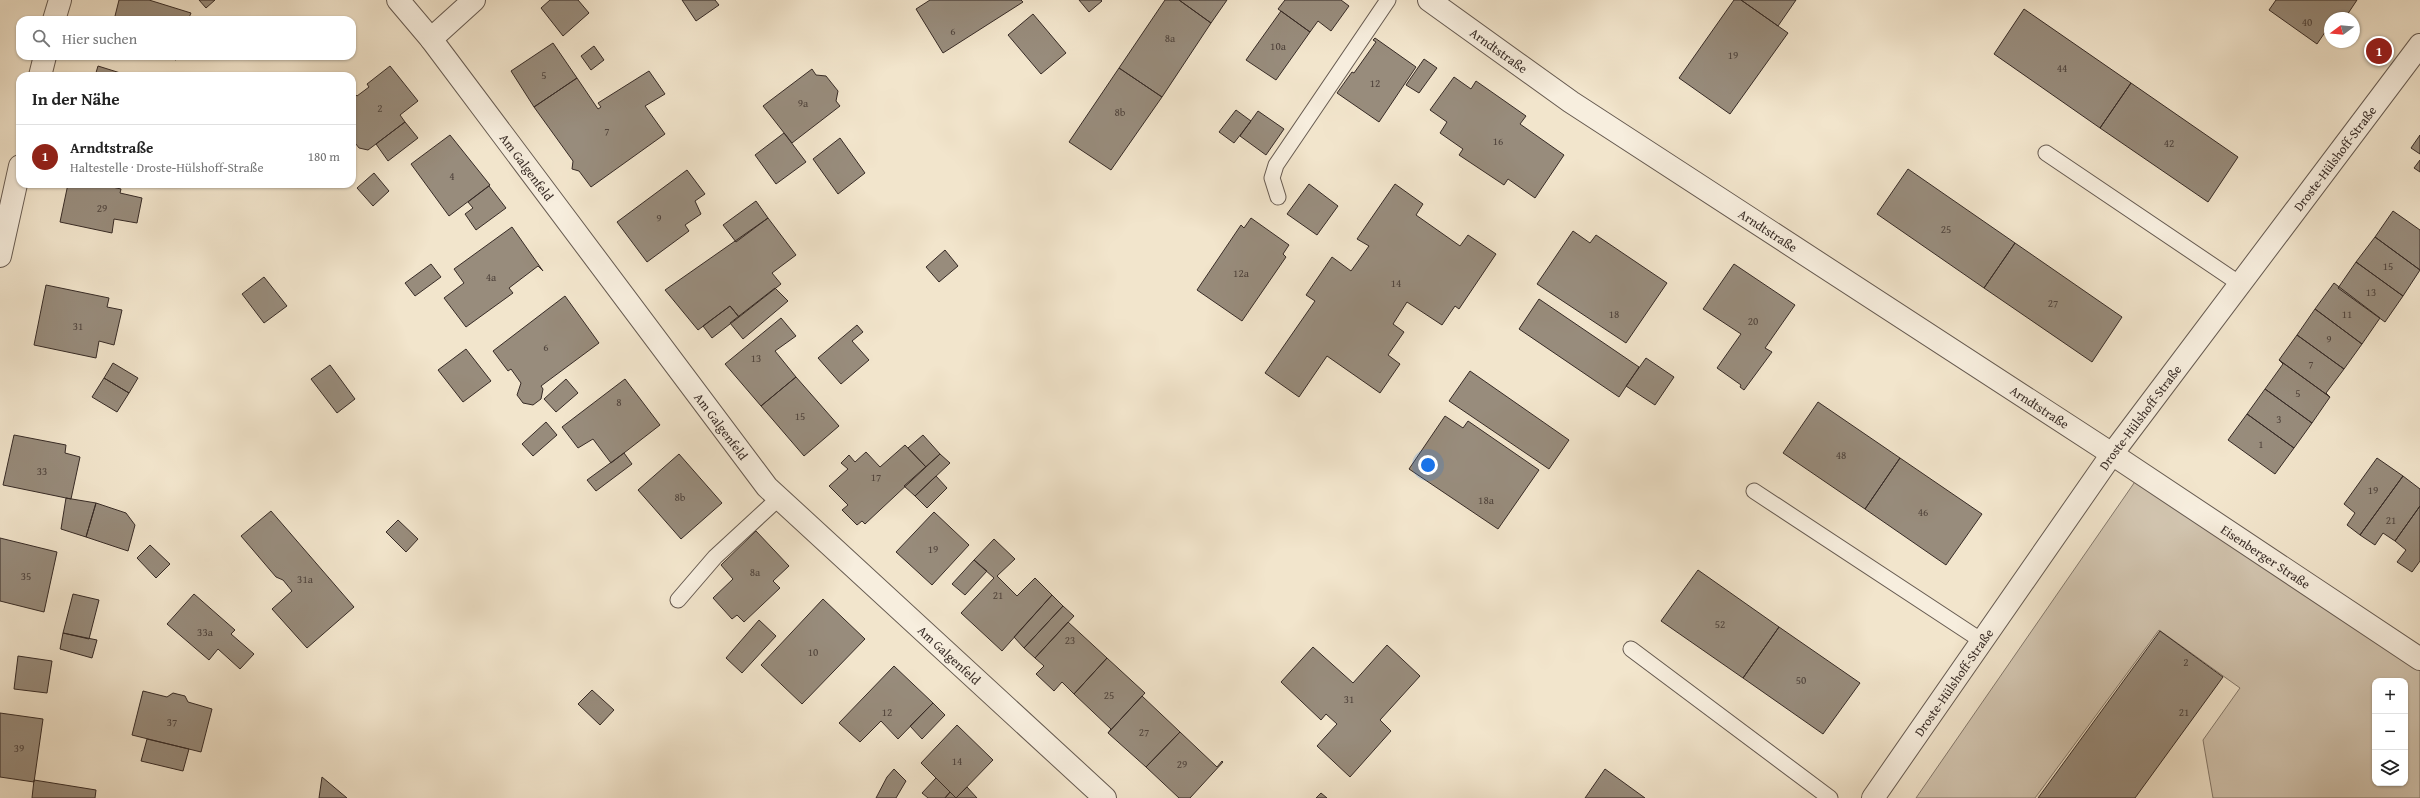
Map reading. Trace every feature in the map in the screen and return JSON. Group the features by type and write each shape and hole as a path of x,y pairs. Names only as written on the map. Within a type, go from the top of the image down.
{"street":[{"path":"55,16 60,0"},
{"name":"Am Galgenfeld","path":"398,0 431,39 767,487 1105,798"},
{"path":"431,39 474,0"},
{"name":"Arndtstraße","path":"1429,0 1571,102 2112,454"},
{"name":"Droste-Hülshoff-Straße","path":"1873,798 2112,454 2420,45"},
{"path":"41,72 43,60"},
{"path":"0,256 16,184"},
{"name":"Eisenberger Straße","path":"2112,454 2420,659"}],"lane":[{"path":"1278,197 1272,178 1276,165 1388,0"},
{"path":"2046,152 2240,284"},
{"path":"1754,491 1982,641"},
{"path":"678,600 715,557 779,498"},
{"path":"1631,649 1830,798"}],"shaded area":[{"path":"2141,473 2420,659 2420,798 2213,798 2203,740 2240,688 2159,630 2035,798 1916,798"}],"building":[{"path":"119,0 149,0 191,13 190,16 115,16"},
{"path":"199,0 215,0 206,8"},
{"path":"550,0 578,0 589,13 563,36 541,8"},
{"path":"682,0 715,0 719,5 696,21"},
{"path":"930,0 1021,0 1023,2 943,53 916,9"},
{"path":"1079,0 1101,0 1102,1 1089,12"},
{"path":"1165,0 1179,0 1211,23 1162,97 1119,68"},
{"path":"1179,0 1227,0 1211,23"},
{"path":"1285,0 1341,0 1349,6 1331,31 1318,21 1310,32 1278,9"},
{"path":"1734,0 1741,0 1788,33 1730,114 1679,78"},
{"path":"1741,0 1796,0 1778,26"},
{"path":"2276,0 2357,0 2349,12 2324,12 2324,34 2317,44 2269,10"},
{"path":"2024,9 2131,83 2100,128 1994,54"},
{"path":"1281,11 1310,32 1276,80 1246,60"},
{"path":"1033,14 1066,53 1041,74 1008,35"},
{"path":"1375,38 1416,67 1379,122 1337,93 1352,72 1354,73 1376,42 1373,40"},
{"path":"553,43 577,78 534,107 511,71"},
{"path":"594,46 604,60 591,70 581,56"},
{"path":"1424,59 1437,68 1419,93 1406,85"},
{"path":"98,66 117,72 96,72"},
{"path":"390,66 418,101 400,115 405,122 368,150 359,148 356,144 356,95 357,96 369,87 367,84"},
{"path":"1119,68 1162,97 1111,170 1069,142"},
{"path":"812,69 816,75 826,76 838,91 836,101 840,106 792,143 763,106"},
{"path":"649,71 665,94 645,106 665,134 591,187 579,171 572,169 573,161 534,107 577,78 598,109 601,107 598,103"},
{"path":"1454,77 1471,89 1476,81 1526,116 1520,124 1564,155 1535,198 1508,179 1504,185 1459,155 1463,149 1440,133 1447,122 1430,110"},
{"path":"2131,83 2238,157 2208,202 2100,128"},
{"path":"1236,110 1251,121 1234,143 1219,132"},
{"path":"1258,111 1284,129 1266,155 1240,136"},
{"path":"405,122 418,138 388,161 376,144"},
{"path":"784,133 806,162 776,184 755,155"},
{"path":"450,135 490,185 449,216 411,164"},
{"path":"2420,135 2420,154 2411,148"},
{"path":"840,138 865,173 838,194 813,159"},
{"path":"2420,160 2420,172 2414,168"},
{"path":"1908,169 2015,243 1984,288 1877,214"},
{"path":"687,170 705,194 695,201 701,214 685,225 689,231 647,262 617,222"},
{"path":"374,173 389,191 373,206 357,188"},
{"path":"1309,184 1338,206 1317,235 1287,214"},
{"path":"1395,184 1423,204 1416,215 1460,246 1468,235 1496,254 1459,309 1455,306 1442,325 1407,302 1393,324 1404,332 1388,355 1400,364 1380,393 1327,356 1299,397 1265,373 1315,301 1306,295 1332,257 1351,271 1369,246 1357,239"},
{"path":"489,186 506,208 476,230 465,214 473,208 468,202"},
{"path":"67,188 117,188 121,189 120,193 142,198 137,223 114,219 112,233 60,222"},
{"path":"756,201 768,218 736,242 723,225"},
{"path":"2393,211 2420,230 2420,270 2375,237"},
{"path":"768,218 796,255 772,273 781,284 739,317 730,306 698,330 665,290"},
{"path":"1251,218 1289,245 1283,254 1286,257 1242,321 1197,290 1241,225 1244,228"},
{"path":"512,227 543,271 538,266 509,288 513,293 466,327 444,298 464,283 454,269"},
{"path":"1573,231 1590,243 1596,235 1667,283 1626,343 1537,284"},
{"path":"2375,237 2420,270 2403,296 2356,262"},
{"path":"2015,243 2122,317 2092,362 1984,288"},
{"path":"945,250 958,266 939,282 926,267"},
{"path":"2356,262 2403,296 2385,322 2338,288"},
{"path":"431,264 441,277 415,296 405,283"},
{"path":"1734,264 1795,305 1765,348 1772,352 1744,390 1740,387 1741,385 1717,368 1741,334 1703,309"},
{"path":"264,277 287,306 264,323 242,294"},
{"path":"2334,283 2380,318 2362,344 2315,309"},
{"path":"46,285 109,298 107,307 122,310 114,345 99,341 96,358 34,345"},
{"path":"775,288 788,301 743,339 730,323"},
{"path":"565,296 599,343 541,386 543,389 541,399 533,405 523,403 517,395 521,383 511,369 508,371 493,351"},
{"path":"1539,299 1639,367 1619,397 1519,329"},
{"path":"730,306 739,317 712,338 703,326"},
{"path":"2315,309 2362,344 2344,369 2297,335"},
{"path":"781,318 796,336 775,351 796,377 761,406 725,364"},
{"path":"857,325 863,332 852,341 869,360 841,384 818,358"},
{"path":"2297,335 2344,369 2326,393 2330,397 2279,360"},
{"path":"466,349 491,381 463,402 438,370"},
{"path":"1646,358 1674,377 1655,405 1626,386"},
{"path":"2279,360 2330,397 2312,423 2265,389 2283,364"},
{"path":"113,363 138,378 129,393 104,378"},
{"path":"330,365 355,399 337,413 311,379"},
{"path":"1470,371 1569,440 1549,469 1449,401"},
{"path":"796,377 839,426 804,456 761,406"},
{"path":"104,378 129,393 117,412 92,397"},
{"path":"566,379 578,393 556,412 544,399"},
{"path":"625,379 660,425 611,463 593,439 578,448 562,427"},
{"path":"2265,389 2312,423 2294,448 2247,414"},
{"path":"1818,402 1900,458 1865,509 1783,453"},
{"path":"2247,414 2294,448 2275,474 2228,440"},
{"path":"1445,416 1463,428 1468,421 1539,470 1498,529 1409,469"},
{"path":"546,422 557,435 533,456 522,444"},
{"path":"14,435 66,445 65,453 80,457 71,499 3,485"},
{"path":"923,435 940,454 926,467 908,448"},
{"path":"905,445 926,467 865,524 862,521 857,525 842,510 848,505 829,486 848,469 841,463 849,455 855,462 866,452 880,467"},
{"path":"624,453 632,464 596,491 587,480"},
{"path":"679,454 722,503 681,539 638,490"},
{"path":"940,454 950,463 915,496 904,486"},
{"path":"1900,458 1982,514 1946,565 1865,509"},
{"path":"2377,458 2403,476 2360,535 2347,525 2355,513 2344,504"},
{"path":"936,476 947,488 927,508 915,496"},
{"path":"2403,476 2420,489 2420,506 2395,541 2383,533 2375,545 2360,535"},
{"path":"66,498 96,503 86,537 61,529"},
{"path":"96,503 126,513 135,525 128,551 86,537"},
{"path":"2420,506 2420,561 2412,572 2397,562 2406,550 2395,541"},
{"path":"271,511 354,607 307,648 272,609 292,591 283,580 276,577 241,536"},
{"path":"934,512 969,545 932,585 896,552"},
{"path":"398,520 418,539 406,552 386,532"},
{"path":"756,531 789,566 773,581 780,588 744,622 737,615 732,619 713,598 733,579 721,565"},
{"path":"0,538 57,552 44,612 0,601"},
{"path":"994,539 1015,559 997,576 1017,596 1035,578 1052,595 1002,651 961,613 994,578 974,560"},
{"path":"150,545 170,564 156,578 137,558"},
{"path":"974,560 987,571 965,595 952,584"},
{"path":"1698,570 1779,627 1743,678 1661,621"},
{"path":"73,594 99,600 89,639 63,633"},
{"path":"194,594 235,630 231,634 254,654 240,669 218,649 209,660 167,624"},
{"path":"1052,595 1063,606 1024,648 1014,637"},
{"path":"823,599 865,639 802,704 761,665"},
{"path":"1063,606 1074,616 1035,658 1024,648"},
{"path":"759,620 776,636 742,673 726,658"},
{"path":"1068,622 1107,658 1074,694 1062,682 1054,691 1036,674 1044,666 1035,658"},
{"path":"1779,627 1860,683 1823,734 1743,678"},
{"path":"2160,631 2223,677 2135,798 2038,798"},
{"path":"63,633 97,640 92,658 60,649"},
{"path":"1387,645 1420,676 1380,720 1391,731 1350,777 1317,746 1337,724 1326,714 1321,720 1281,682 1313,647 1353,683"},
{"path":"18,656 52,661 47,693 14,689"},
{"path":"1107,658 1145,693 1108,733 1111,729 1074,694"},
{"path":"894,666 933,703 898,739 881,721 860,742 839,723"},
{"path":"592,690 614,710 600,725 578,704"},
{"path":"143,691 167,697 173,693 185,696 188,702 212,709 201,752 132,735"},
{"path":"1142,696 1180,732 1146,767 1108,733"},
{"path":"933,703 945,715 922,739 910,726"},
{"path":"0,713 43,719 34,782 0,777"},
{"path":"957,725 993,760 956,798 921,763"},
{"path":"1180,732 1217,767 1222,761 1223,762 1190,798 1179,798 1146,767"},
{"path":"147,739 189,749 183,771 141,761"},
{"path":"894,769 906,781 896,798 876,798 887,777"},
{"path":"1605,769 1645,798 1585,798"},
{"path":"322,777 347,798 319,798"},
{"path":"936,778 950,792 945,798 928,798 922,793"},
{"path":"34,780 96,790 95,798 32,798"},
{"path":"967,787 977,798 956,798"},
{"path":"950,792 956,798 945,798"},
{"path":"1321,793 1327,798 1316,798"}],"place":[{"name":"Arndtstraße","path":"2379,51"}]}
